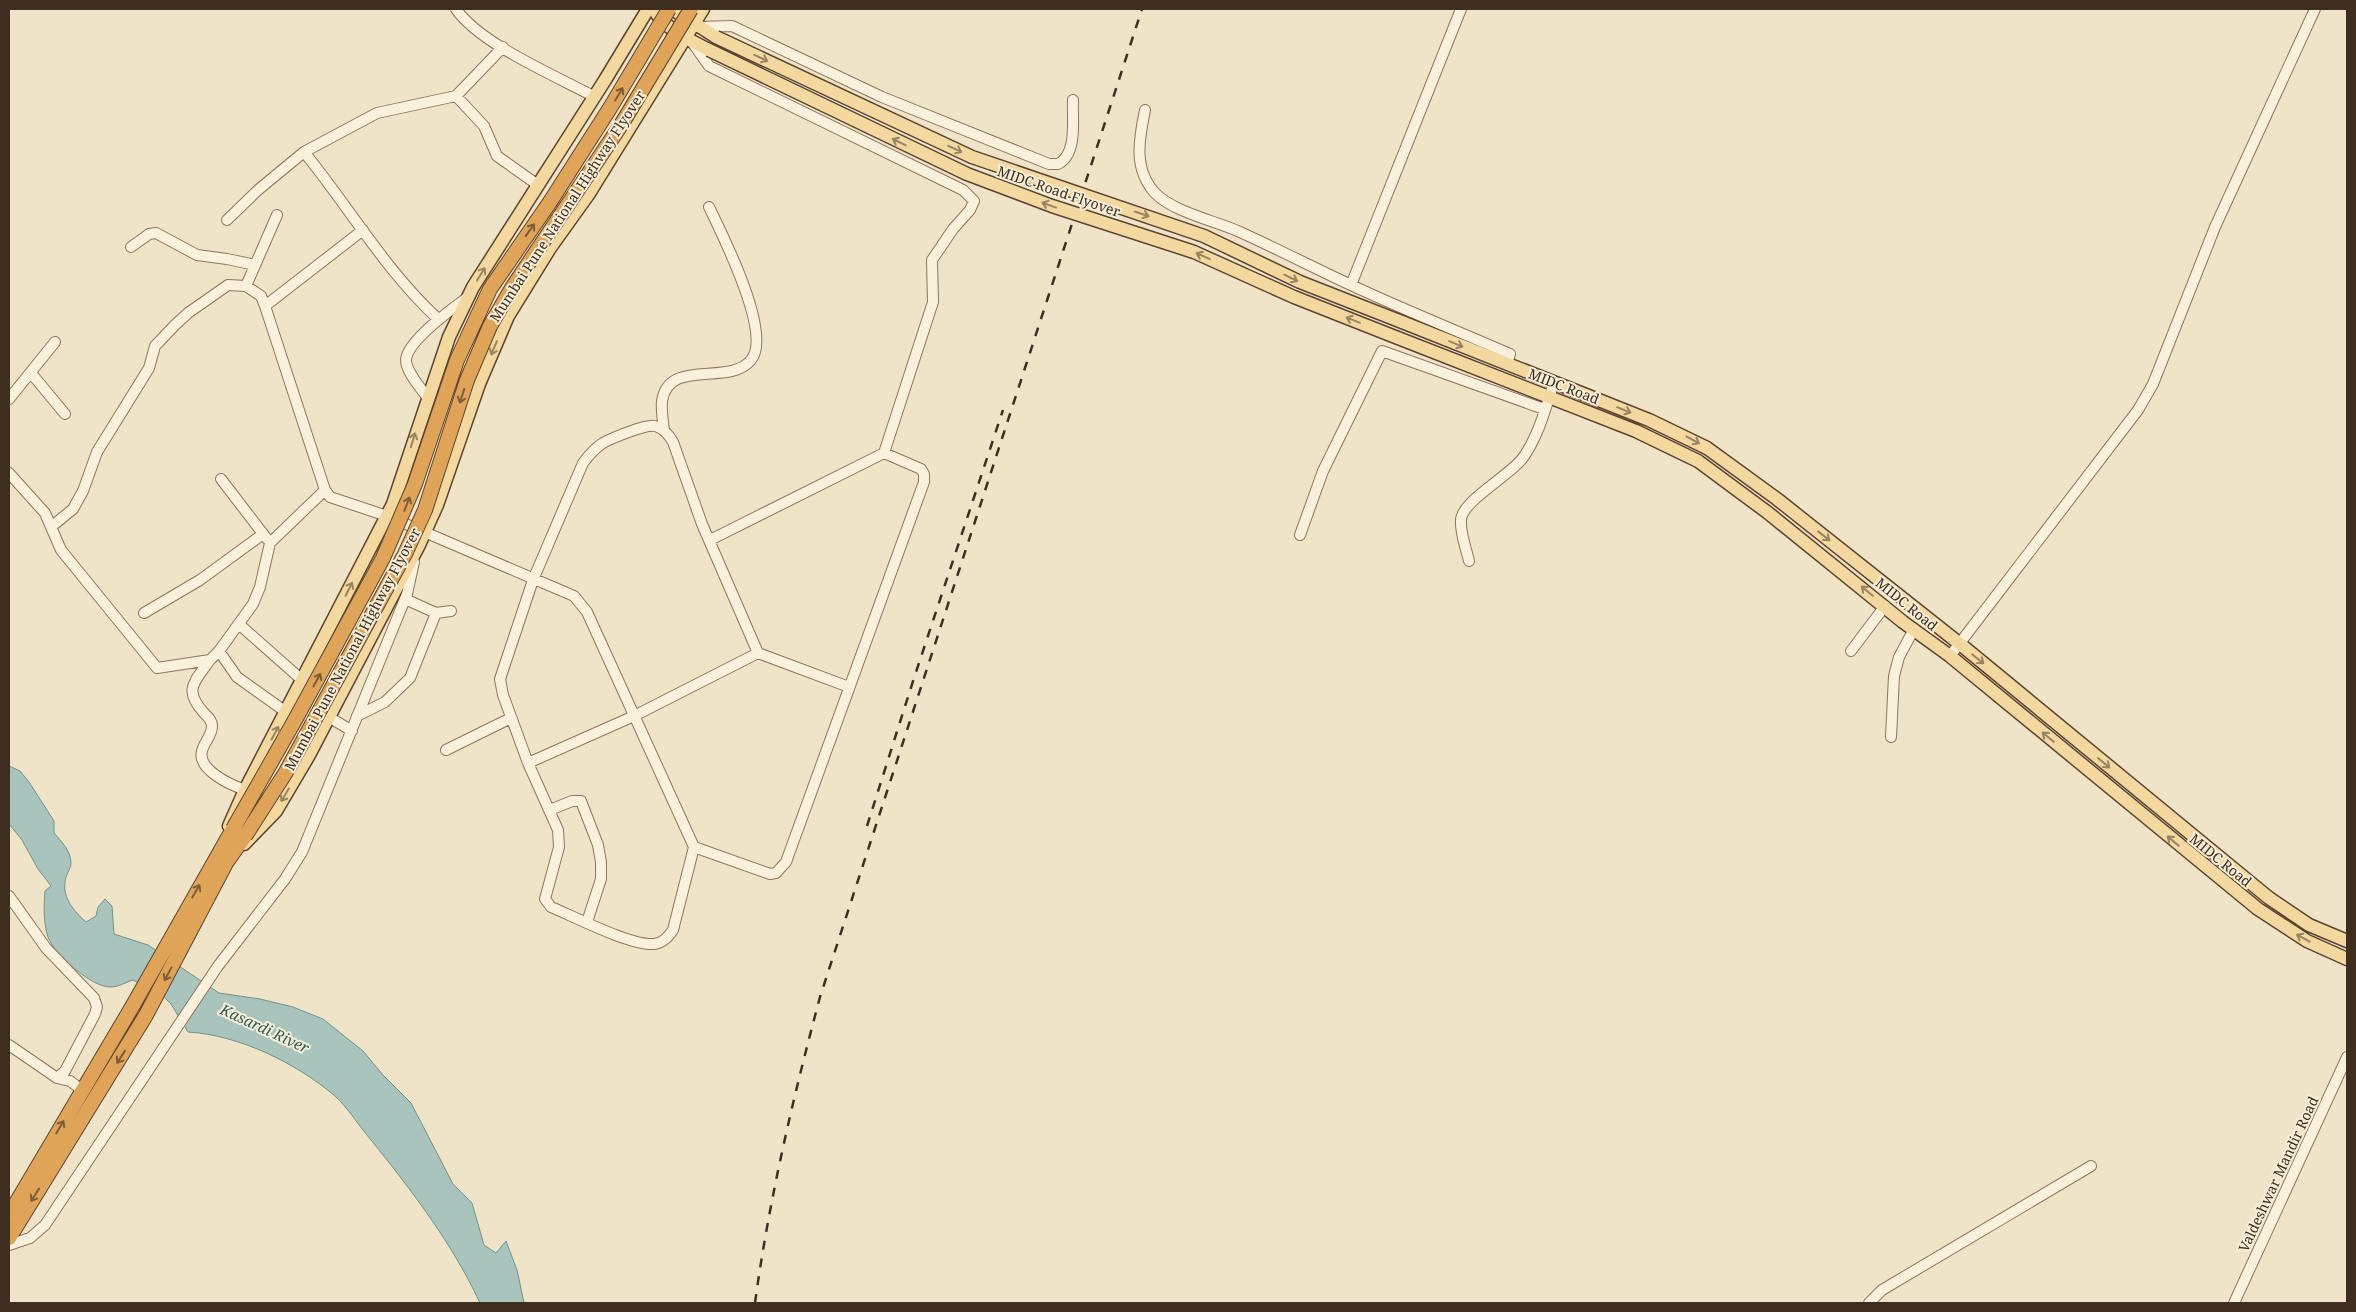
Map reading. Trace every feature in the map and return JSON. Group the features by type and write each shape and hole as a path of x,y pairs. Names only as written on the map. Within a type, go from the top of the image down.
{"highway":[{"name":"Mumbai Pune National Highway Flyover","path":"239,833 295,720 383,558 415,484 456,360 486,298 610,108 671,9"},
{"name":"Mumbai Pune National Highway Flyover","path":"221,859 286,772 405,554 425,510 467,380 490,326 512,288 621,124 691,9"},
{"path":"9,1214 132,1007 176,927 221,859"},
{"path":"9,1238 146,1015 190,933 221,859"}],"main road":[{"path":"221,859 245,790 393,504 449,338 468,296 595,97 648,9"},
{"name":"MIDC Road Flyover","path":"654,9 657,15 688,39 967,174 1052,206 1194,252 1294,297 1402,340"},
{"name":"MIDC Road Flyover","path":"671,9 716,37 972,157 1204,236 1300,282 1406,324"},
{"path":"221,859 276,811 329,717 416,552 437,504 479,384 508,316 550,248 588,195 688,39 703,9"},
{"path":"1402,340 1406,324"},
{"name":"MIDC Road","path":"1406,324 1649,420 1707,448 1777,500 1960,644 2269,898 2309,925 2347,941"},
{"name":"MIDC Road","path":"1402,340 1650,437 1698,461 1775,518 1914,630 1950,656 2258,909 2307,941 2347,959"}],"street":[{"path":"456,9 464,20 503,47 595,97"},
{"path":"1351,285 1461,9"},
{"path":"1950,656 2138,410 2153,384 2215,227 2315,9"},
{"path":"696,25 732,26 882,98 1049,164 1058,164 1068,156 1071,145 1073,100"},
{"path":"688,39 709,66 963,190 974,201 970,210 953,229 932,260 934,302 884,453 710,540"},
{"path":"227,220 258,190 304,152 377,113 456,96 503,47"},
{"path":"456,96 484,126 497,156 538,185"},
{"path":"1145,110 1138,142 1140,164 1147,182 1156,194 1171,205 1239,232 1351,285 1510,354 1507,364"},
{"path":"304,152 337,192 411,294 438,319"},
{"path":"664,431 662,403 669,384 677,379 695,374 726,373 751,361 756,352 757,338 746,291 737,264 708,207"},
{"path":"246,286 277,215"},
{"path":"265,306 363,230"},
{"path":"131,247 149,234 156,233 197,255 255,265"},
{"path":"51,527 73,509 83,490 97,452 149,368 155,346 188,313 228,285 246,286 260,296 265,306 325,490 330,497 339,502 386,516 424,534 533,580 568,593 580,602 588,612 694,847 673,930 664,941 649,944 631,940 551,907 545,898 560,838 550,810 528,763 500,686 500,679 533,580 583,463 592,452 603,443 646,426 655,426 664,431 673,442 710,540 758,653 849,687"},
{"path":"428,398 406,361 412,347 438,319 468,296"},
{"path":"9,399 55,342"},
{"path":"1300,535 1323,471 1382,351 1544,409"},
{"path":"31,373 65,414"},
{"path":"1469,561 1461,519 1465,508 1512,471 1530,449 1554,382"},
{"path":"694,847 770,874 781,870 786,862 924,482 924,474 921,469 884,453"},
{"path":"9,473 37,504 51,527 61,550 157,668 210,660"},
{"path":"221,479 270,543"},
{"path":"245,790 224,783 212,772 202,758 202,752 211,733 212,725 196,704 191,693 193,684 210,660 240,625 260,587 270,543 325,490"},
{"path":"144,613 200,580 263,534"},
{"path":"9,1244 30,1238 45,1225 218,966 285,879 302,852 405,599 416,552"},
{"path":"405,599 436,613 451,611"},
{"path":"1852,651 1884,606"},
{"path":"357,716 385,702 410,678 436,613"},
{"path":"240,625 302,680"},
{"path":"1891,737 1894,676 1899,657 1914,630"},
{"path":"219,651 238,677 286,712"},
{"path":"528,763 634,716 758,653"},
{"path":"329,717 352,731"},
{"path":"446,750 511,718"},
{"path":"550,810 572,801 581,801 598,845 601,878 587,922"},
{"path":"9,896 46,948 70,976 88,991 97,1007 65,1071 57,1078"},
{"path":"9,1045 57,1078 70,1081 82,1090"},
{"name":"Valdeshwar Mandir Road","path":"2234,1303 2347,1057"},
{"path":"1868,1303 1882,1290 2091,1166"}],"water":[{"name":"Kasardi River","path":"9,766 20,771 29,782 54,821 54,833 65,846 71,859 71,865 65,880 66,894 74,909 86,922 96,916 98,907 105,899 112,906 114,934 148,945 219,993 260,999 293,1007 323,1019 363,1051 383,1075 411,1103 453,1184 472,1203 484,1245 496,1253 506,1241 517,1270 524,1303 480,1303 457,1259 416,1198 344,1106 320,1084 285,1062 247,1045 207,1034 188,1032 171,1004 162,995 133,980 114,987 103,986 84,976 66,961 52,944 46,931 44,914 45,891 51,886 38,869 22,840 9,824"}],"railway":[{"path":"755,1303 767,1226 783,1149 820,997 1142,9"},
{"path":"867,826 1003,410"}]}
